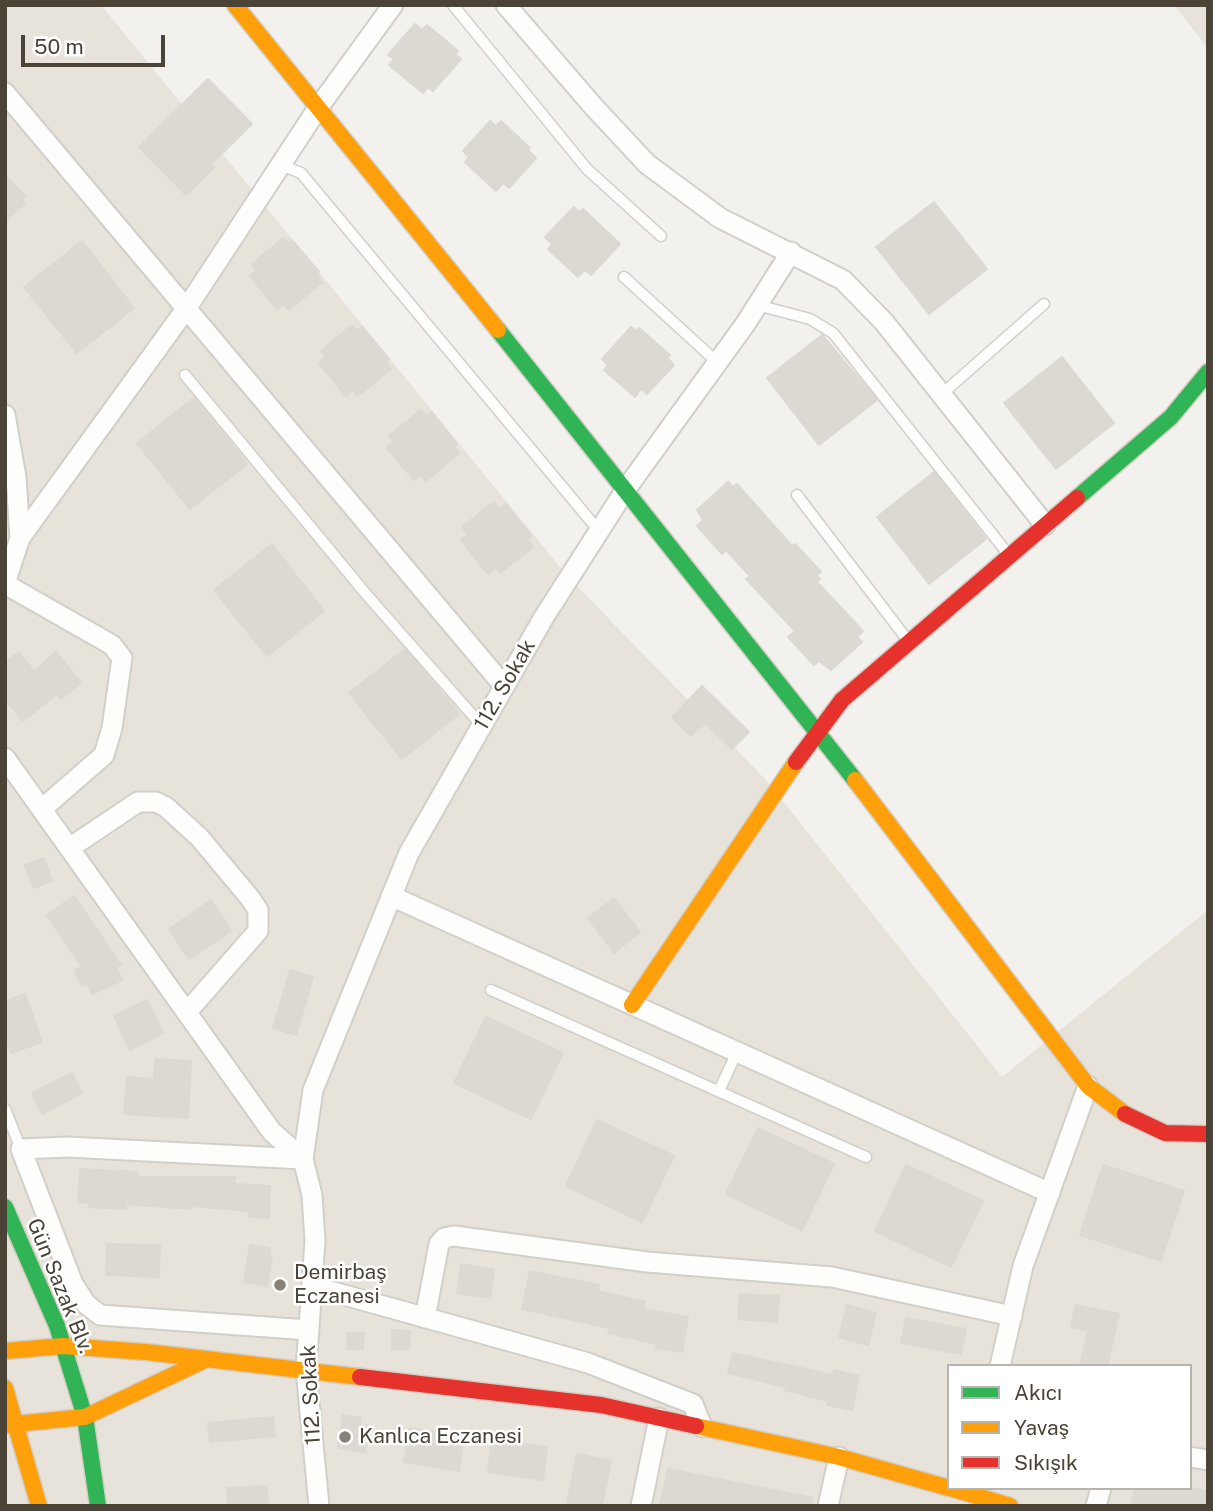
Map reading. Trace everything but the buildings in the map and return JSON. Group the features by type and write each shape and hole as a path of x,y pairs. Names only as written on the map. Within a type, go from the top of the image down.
{"street":[{"path":"235,5 626,489 817,731 1088,1086 1115,1109 1165,1133 1208,1134"},
{"path":"43,808 104,755 112,728 122,658 112,645 5,583 20,538 186,309 318,108 394,5"},
{"path":"506,5 593,107 647,164 720,218 843,281 884,322 1045,525"},
{"path":"5,93 504,686"},
{"name":"112. Sokak","path":"318,1506 306,1370 315,1241 312,1195 303,1159 313,1090 409,853 504,686 626,489 718,362 791,253"},
{"path":"632,1005 817,731 842,701 1171,417 1208,372"},
{"path":"5,415 16,477 20,538"},
{"path":"5,758 272,1132 303,1159"},
{"path":"71,847 138,802 156,802 166,807 200,837 250,898 258,910 258,931 187,1012"},
{"path":"391,896 1049,1193"},
{"path":"1000,1364 1023,1266 1088,1086"},
{"path":"303,1159 66,1147 21,1149 73,1284 86,1304 100,1315 309,1330"},
{"name":"Gün Sazak Blv.","path":"5,1207 63,1346 85,1417 98,1506"},
{"path":"425,1318 439,1244 444,1238 454,1236 648,1262 832,1277 1012,1316"},
{"path":"312,1286 588,1363 693,1404 702,1427"},
{"path":"5,1351 63,1346 207,1359 601,1405 839,1457 947,1487"},
{"path":"10,1425 85,1417 207,1359"},
{"path":"5,1388 10,1425 39,1506"},
{"path":"641,1506 659,1418"},
{"path":"828,1506 839,1457"},
{"path":"972,1491 1010,1506"}],"lane":[{"path":"453,5 587,169 661,236"},
{"path":"281,165 301,173 599,531"},
{"path":"624,277 718,362"},
{"path":"942,394 1044,304"},
{"path":"757,305 810,318 833,333 1009,556"},
{"path":"185,375 366,594 482,726"},
{"path":"797,495 909,642"},
{"path":"492,990 866,1157"},
{"path":"719,1091 737,1052"},
{"path":"5,1109 21,1149"}],"shaded area":[{"path":"5,5 101,5 569,578 767,781 1002,1077 1208,910 1208,1506 5,1506"},
{"path":"1174,5 1208,5 1208,48"}],"traffic: fast":[{"path":"498,330 855,780"},
{"path":"1077,498 1171,417 1208,372"},
{"path":"5,1207 57,1326 85,1417 98,1506"}],"traffic: slow":[{"path":"235,5 498,330"},
{"path":"632,1005 796,762"},
{"path":"855,780 1088,1086 1125,1114"},
{"path":"5,1351 63,1346 146,1352 360,1377"},
{"path":"5,1425 85,1417 207,1359"},
{"path":"5,1388 39,1506"},
{"path":"696,1426 839,1457 947,1487"},
{"path":"957,1490 1010,1506"}],"traffic: jam":[{"path":"796,762 842,700 1077,498"},
{"path":"1125,1114 1165,1133 1208,1134"},
{"path":"360,1377 601,1405 696,1426"}],"place":[{"name":"Demirbaş Eczanesi","path":"280,1285"},
{"name":"Kanlıca Eczanesi","path":"345,1437"}]}
